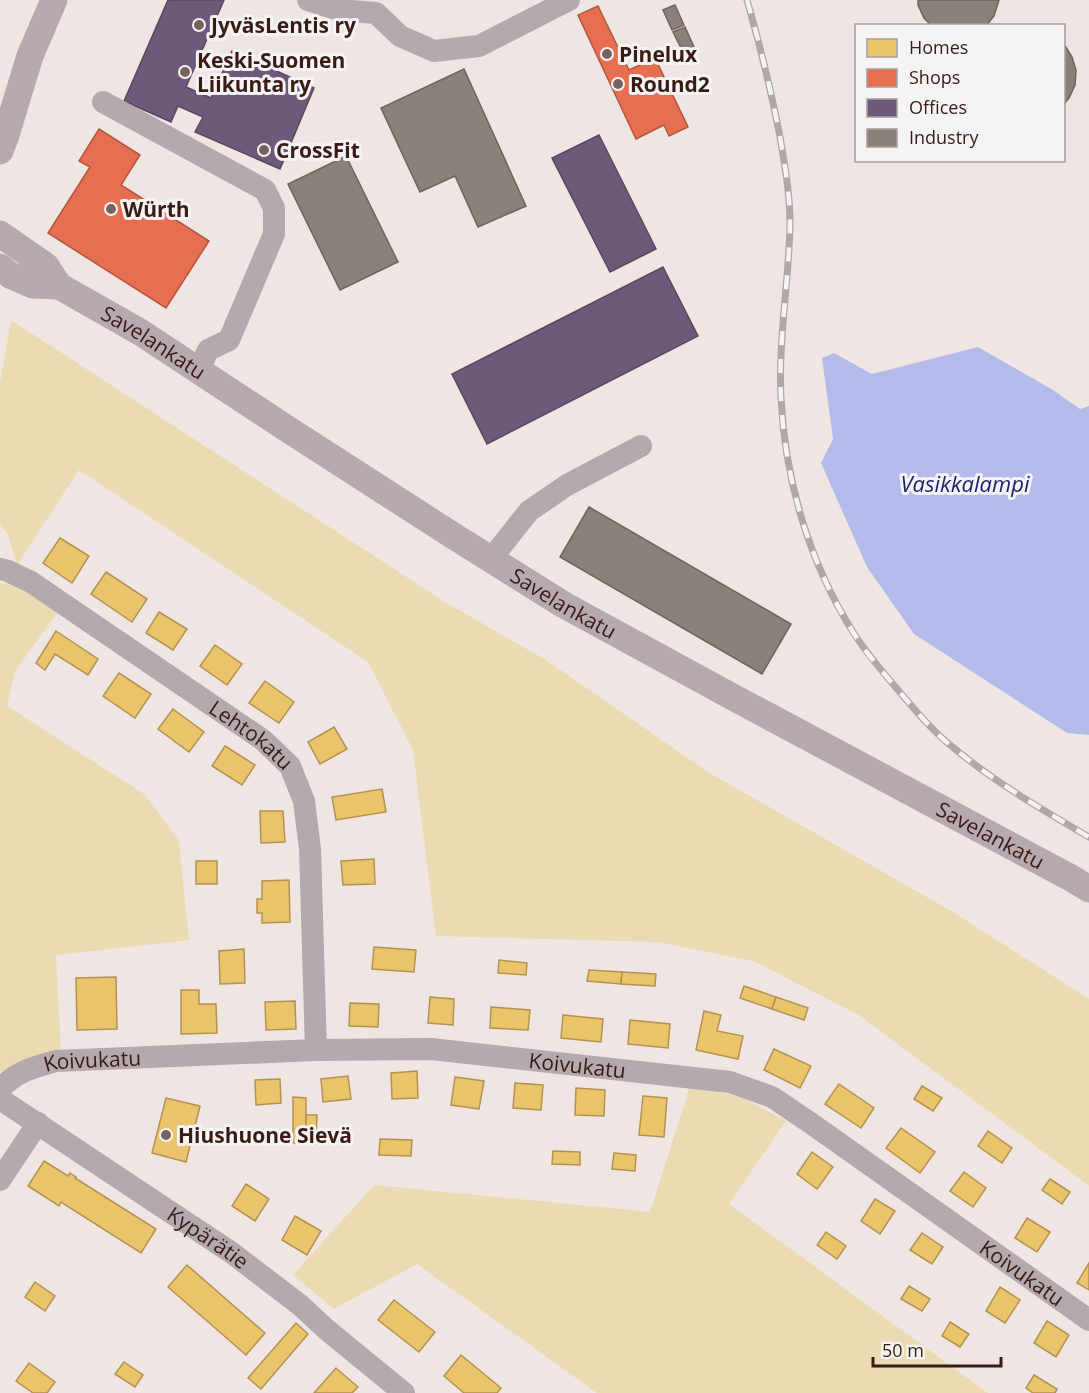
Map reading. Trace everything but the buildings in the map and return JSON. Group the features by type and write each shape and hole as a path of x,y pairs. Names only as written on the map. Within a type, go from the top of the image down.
{"main road":[{"path":"0,151 30,56 54,0"},
{"path":"0,100 30,56"},
{"name":"Savelankatu","path":"0,234 46,266 59,286 140,332 564,605 1089,889"},
{"name":"Savelankatu","path":"0,267 10,275 33,285 59,286"}],"street":[{"path":"308,0 339,10 376,13 400,36 434,51 479,46 569,0"},
{"path":"103,102 266,190 274,208 274,234 229,340 208,350 199,370"},
{"path":"491,559 529,511 567,485 641,446"},
{"name":"Lehtokatu","path":"0,569 32,582 263,740 290,766 304,801 310,849 316,1050"},
{"name":"Koivukatu","path":"0,1089 24,1070 56,1061 316,1050 431,1049 730,1082 772,1097 1089,1320"},
{"name":"Kypärätie","path":"0,1099 232,1253 300,1305 327,1330 405,1393"},
{"path":"0,1180 38,1123"}],"shaded area":[{"path":"11,320 445,602 546,660 708,772 953,912 1089,999 1089,1186 859,1015 753,961 657,942 436,936 413,750 368,662 79,470 17,565 8,535 0,525 0,383"},
{"path":"0,583 20,587 58,612 15,671 7,706 144,794 179,841 189,940 56,955 61,1051 4,1074 0,1071"},
{"path":"690,1086 741,1097 786,1121 729,1204 988,1393 597,1393 417,1264 334,1309 293,1275 374,1185 650,1212"}],"water":[{"name":"Vasikkalampi","path":"978,347 1053,390 1080,409 1089,406 1089,735 1067,733 914,634 867,567 821,463 833,439 822,358 834,353 872,374"}],"railway":[{"path":"747,0 773,102 788,191 790,224 780,376 783,429 794,490 812,549 837,605 858,640 911,706 932,728 971,761 1020,796 1089,837"}],"place":[{"name":"JyväsLentis ry","path":"199,25"},
{"name":"Pinelux","path":"607,54"},
{"name":"Keski-Suomen Liikunta ry","path":"185,72"},
{"name":"Round2","path":"618,84"},
{"name":"CrossFit","path":"264,150"},
{"name":"Würth","path":"111,209"},
{"name":"Hiushuone Sievä","path":"166,1135"}]}
